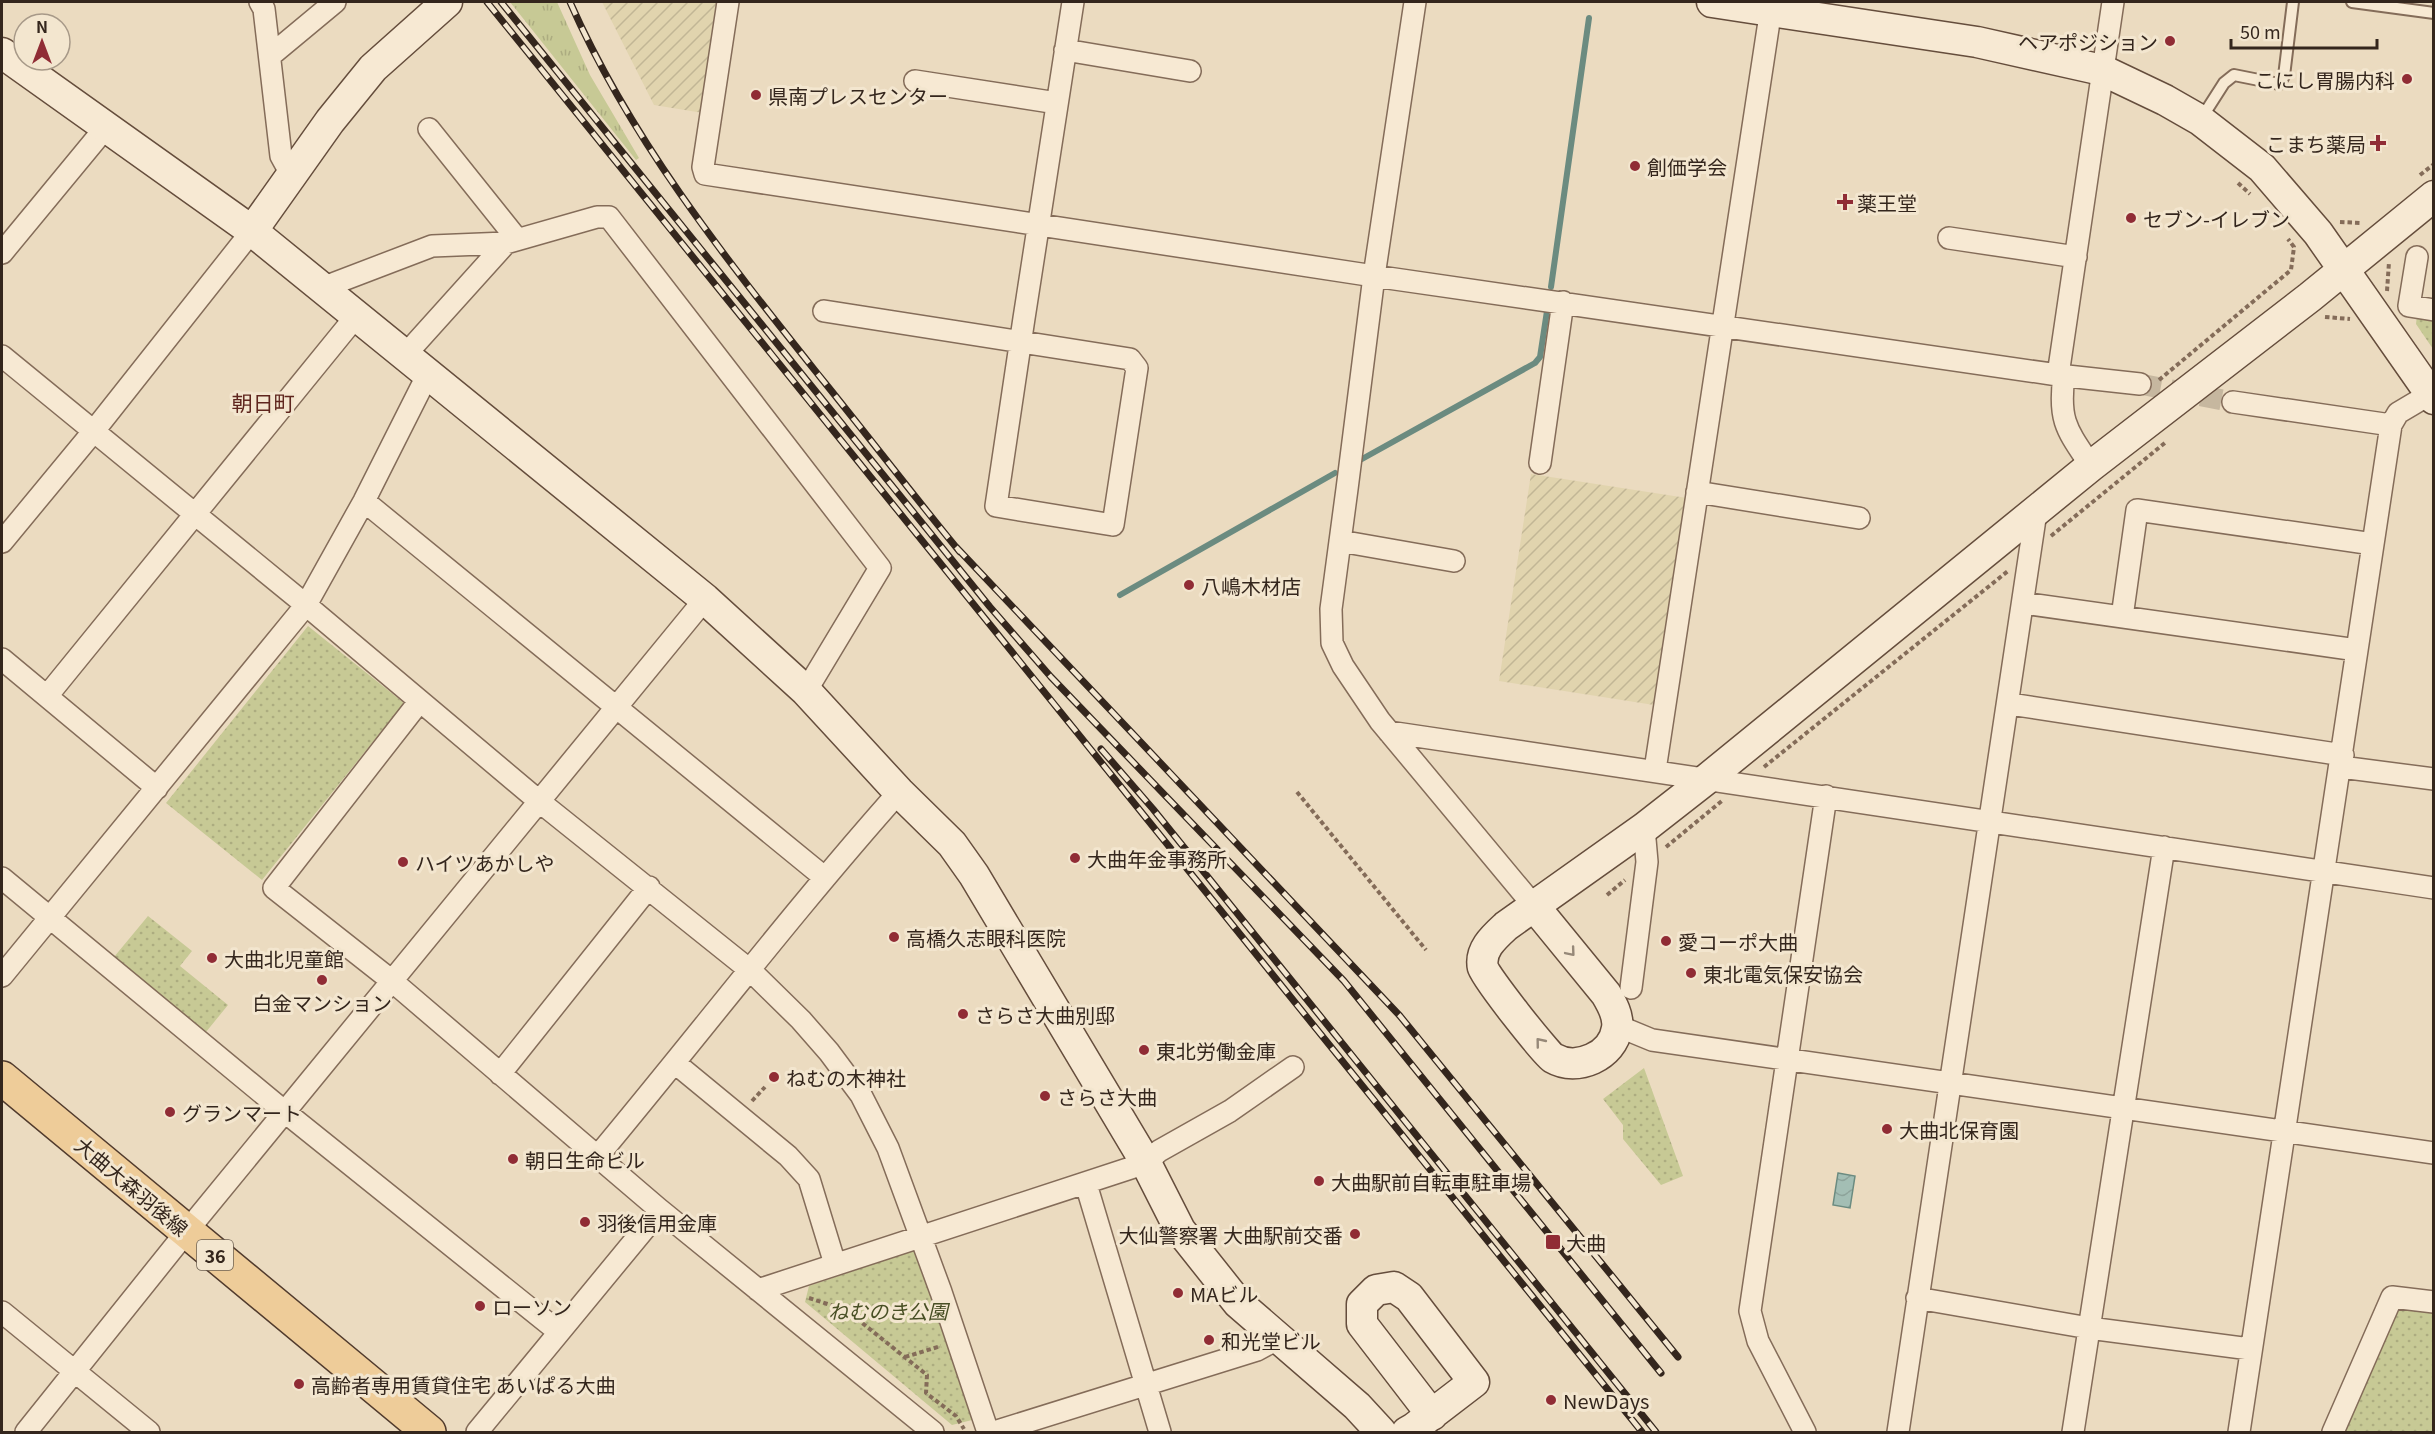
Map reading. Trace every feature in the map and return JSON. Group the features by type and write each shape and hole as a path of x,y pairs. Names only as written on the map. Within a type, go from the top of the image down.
{"main road":[{"name":"大曲大森羽後線","path":"2,1077 429,1432"}],"street":[{"path":"260,2 264,9 281,156 292,176"},
{"path":"270,56 335,2"},
{"path":"2,542 93,432 252,231 372,68 447,2"},
{"path":"728,2 703,167 705,174 1374,276 2061,376 2145,386"},
{"path":"824,311 1021,342 1130,359 1137,368 1113,525 996,506 1021,342 1038,224 1073,2"},
{"path":"1415,2 1374,276 1331,609 1332,643 1343,666 1389,732 1534,906 1606,994 1614,1008 1618,1026 1610,1046 1589,1060 1570,1064 1552,1057 1483,970 1483,956 1492,938 1534,906 1644,828 1708,778 2091,466 2343,270 2425,187"},
{"path":"1712,2 1770,5 1977,42 2102,70 2200,120 2262,168 2318,233 2432,397 2398,413 2391,425 2239,1432"},
{"path":"2091,466 2063,420 2061,376 2113,2"},
{"path":"1654,771 1770,5"},
{"path":"1065,50 1190,70"},
{"path":"2,53 252,231 429,372 705,599 806,691 899,792 952,844 974,875 1146,1163 1180,1230 1238,1303 1281,1337 1357,1406 1381,1432"},
{"path":"915,81 1057,103"},
{"path":"2,253 106,127"},
{"path":"429,129 511,241"},
{"path":"322,288 432,246 511,241 597,217 609,217 880,568 806,691"},
{"path":"1948,238 2076,257"},
{"path":"406,354 511,241"},
{"path":"2417,257 2409,306 2433,310"},
{"path":"1540,463 1563,302"},
{"path":"47,696 357,315"},
{"path":"2,356 306,604 419,702 540,802 751,971 801,1020 829,1052 861,1095 888,1148 958,1341 988,1432"},
{"path":"2,976 158,788 306,604 363,501 429,372"},
{"path":"2233,402 2391,425"},
{"path":"1696,492 1859,518"},
{"path":"363,501 824,877"},
{"path":"2122,617 2137,510 2373,544"},
{"path":"1898,1432 1949,1082 2010,704 2036,512"},
{"path":"1340,541 1454,561"},
{"path":"26,1432 187,1231 619,708 705,599"},
{"path":"2024,603 2357,650"},
{"path":"2,659 158,788"},
{"path":"419,702 274,888 392,981 660,1210 933,1432"},
{"path":"2010,704 2342,761 2433,779"},
{"path":"1389,732 1743,783 2433,888"},
{"path":"597,1157 751,971 824,877 899,792"},
{"path":"1805,1432 1758,1341 1750,1311 1826,796"},
{"path":"1631,988 1647,862 1644,828"},
{"path":"2073,1432 2164,847"},
{"path":"2,878 285,1112 559,1332"},
{"path":"500,1074 649,887"},
{"path":"1618,1026 1652,1040 2433,1153"},
{"path":"675,1063 788,1156 809,1179 835,1264"},
{"path":"758,1290 1146,1163 1159,1151 1230,1111 1293,1067"},
{"path":"1086,1184 1160,1432"},
{"path":"477,1432 660,1210"},
{"path":"2333,1432 2392,1297 2433,1302"},
{"path":"1917,1298 2089,1328 2250,1349"},
{"path":"2,1312 149,1432"},
{"path":"994,1432 1148,1386 1257,1350 1281,1337"},
{"path":"1407,1432 1431,1415"}],"lane":[{"path":"2200,120 2224,83 2234,75 2279,84 2284,76 2294,2"},
{"path":"2352,2 2433,13"}],"path":[{"path":"2425,187 2433,164"},
{"path":"2232,175 2255,200"},
{"path":"2332,214 2339,222 2364,223"},
{"path":"2145,386 2292,270 2294,247 2282,231"},
{"path":"2324,316 2350,319 2356,328"},
{"path":"1607,895 1743,783 2030,554 2170,438"},
{"path":"1297,792 1426,950"},
{"path":"809,1298 846,1310 927,1375 927,1393 956,1416 966,1432"},
{"path":"904,1358 958,1341"}],"shaded area":[{"path":"602,2 720,2 703,113 654,105"},
{"path":"1531,474 1687,498 1654,705 1499,681"}],"green space":[{"path":"510,2 557,2 590,75 639,158 636,160"},
{"path":"2417,315 2433,318 2433,349 2416,324"},
{"path":"308,626 404,703 262,880 166,803"},
{"path":"148,916 192,951 180,966 228,1005 206,1032 114,957"},
{"path":"1644,1068 1683,1176 1661,1185 1623,1139 1623,1125 1603,1099"},
{"name":"ねむのき公園","path":"918,1249 976,1419 952,1425 805,1302 809,1286"},
{"path":"2403,1305 2433,1310 2433,1432 2340,1432 2392,1312"}],"water":[{"path":"1838,1173 1855,1176 1850,1208 1833,1205"}],"waterway":[{"path":"1551,287 1589,18"},
{"path":"1362,459 1535,363 1540,357 1547,311"},
{"path":"1120,595 1335,473"}],"tunnel":[{"path":"2140,384 2233,402"}],"railway":[{"path":"487,2 1642,1432"},
{"path":"501,2 990,607 1051,677 1344,981 1661,1373"},
{"path":"570,2 594,53 622,103 683,198 751,289 960,552"},
{"path":"956,547 1400,1016 1678,1357"},
{"path":"1101,749 1153,809 1656,1432"}],"place":[{"name":"ヘアポジション","path":"2170,41"},
{"name":"こにし胃腸内科","path":"2407,79"},
{"name":"県南プレスセンター","path":"756,95"},
{"name":"こまち薬局","path":"2378,143"},
{"name":"創価学会","path":"1635,166"},
{"name":"薬王堂","path":"1845,202"},
{"name":"セブン-イレブン","path":"2131,218"},
{"name":"八嶋木材店","path":"1189,585"},
{"name":"大曲年金事務所","path":"1075,858"},
{"name":"ハイツあかしや","path":"403,862"},
{"name":"高橋久志眼科医院","path":"894,937"},
{"name":"愛コーポ大曲","path":"1666,941"},
{"name":"大曲北児童館","path":"212,958"},
{"name":"東北電気保安協会","path":"1691,973"},
{"name":"白金マンション","path":"322,980"},
{"name":"さらさ大曲別邸","path":"963,1014"},
{"name":"東北労働金庫","path":"1144,1050"},
{"name":"ねむの木神社","path":"774,1077"},
{"name":"さらさ大曲","path":"1045,1096"},
{"name":"グランマート","path":"170,1112"},
{"name":"大曲北保育園","path":"1887,1129"},
{"name":"朝日生命ビル","path":"513,1159"},
{"name":"大曲駅前自転車駐車場","path":"1319,1181"},
{"name":"羽後信用金庫","path":"585,1222"},
{"name":"大仙警察署 大曲駅前交番","path":"1355,1234"},
{"name":"大曲","path":"1553,1242"},
{"name":"MAビル","path":"1178,1293"},
{"name":"ローソン","path":"480,1306"},
{"name":"和光堂ビル","path":"1209,1340"},
{"name":"高齢者専用賃貸住宅 あいぱる大曲","path":"299,1384"},
{"name":"NewDays","path":"1551,1400"}],"district":[{"name":"朝日町","path":"263,402"}]}
